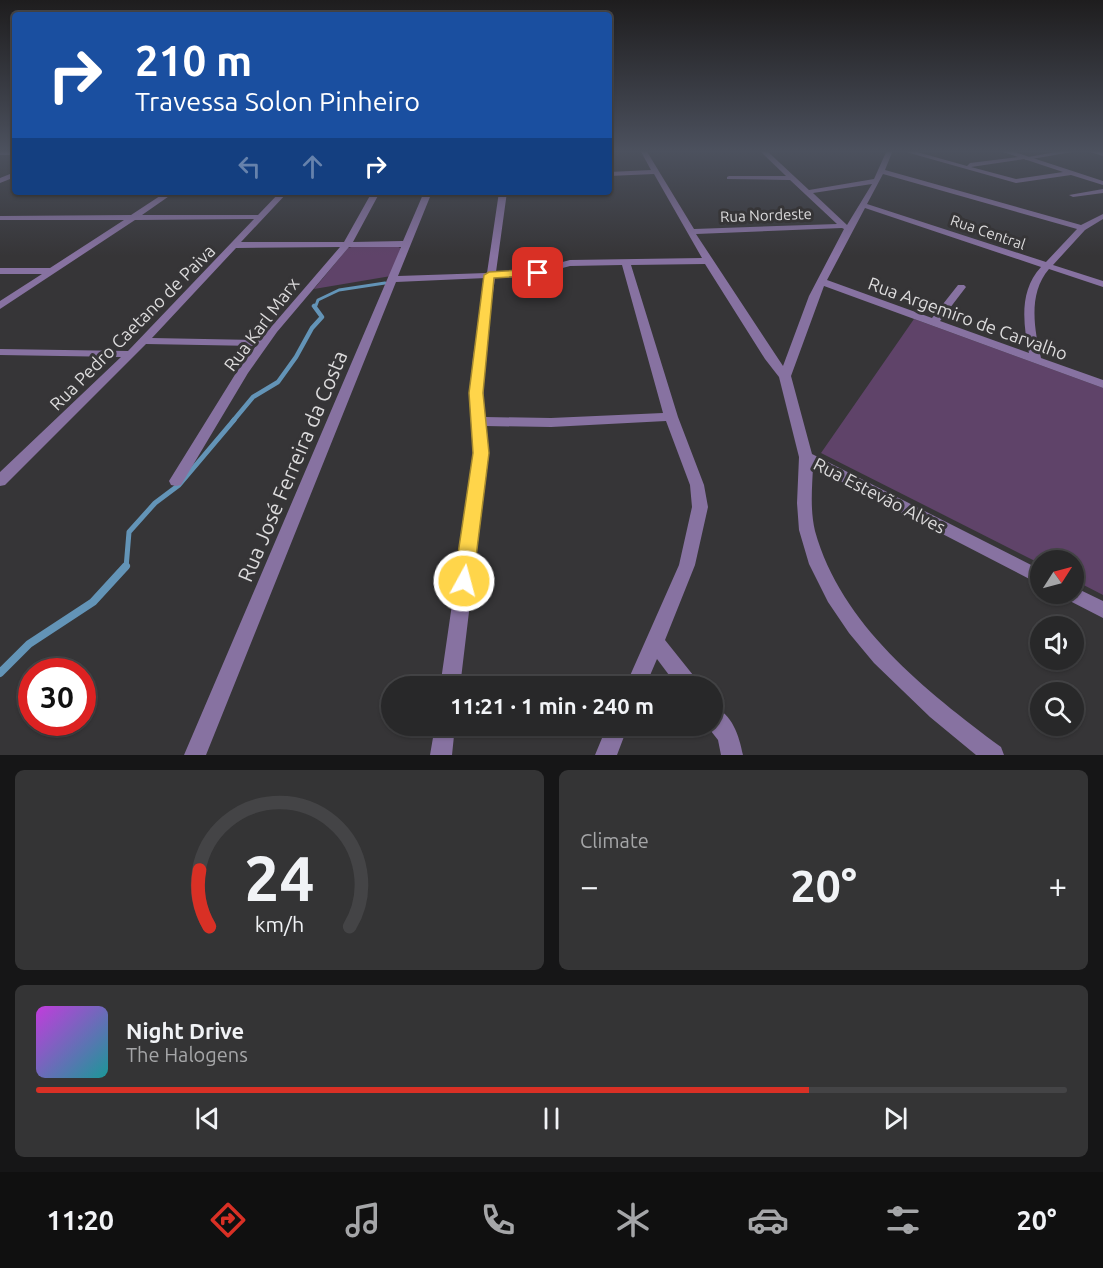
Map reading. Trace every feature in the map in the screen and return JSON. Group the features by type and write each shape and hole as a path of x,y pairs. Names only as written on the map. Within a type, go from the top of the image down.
{"street":[{"name":"Rua Estevão Alves","path":"664,185 708,261 771,360 785,376 806,457 1030,572"},
{"path":"800,185 845,228"},
{"path":"807,192 850,185"},
{"path":"785,376 808,311 845,228 875,185"},
{"path":"931,185 1082,228"},
{"path":"1073,195 1103,191"},
{"path":"0,306 166,195"},
{"name":"Rua Pedro Caetano de Paiva","path":"0,481 132,354 281,195"},
{"name":"Rua Karl Marx","path":"176,481 242,373 264,343 347,244 374,195"},
{"name":"Rua José Ferreira da Costa","path":"195,755 427,195"},
{"path":"451,676 481,453 476,393 489,275 502,195"},
{"name":"Rua Central","path":"863,205 1045,267 1103,284"},
{"path":"1036,360 1032,341 1031,296 1036,278 1082,228 1103,216"},
{"path":"0,218 260,217"},
{"name":"Rua Nordeste","path":"691,232 845,228"},
{"path":"235,245 408,244"},
{"path":"393,279 529,274 570,263 708,261"},
{"path":"626,263 671,417 697,484 700,507 687,565 640,676"},
{"path":"0,271 53,271"},
{"name":"Rua Argemiro de Carvalho","path":"822,282 1103,384"},
{"path":"934,322 961,287"},
{"path":"144,340 264,343"},
{"path":"0,352 132,354"},
{"path":"479,421 543,423 671,417"},
{"path":"806,457 806,527 813,553 842,606 869,644 902,679 949,721 993,755"},
{"path":"1084,600 1103,610"},
{"path":"654,641 681,676"},
{"path":"723,729 728,735 732,755"},
{"path":"441,755 444,736"},
{"path":"606,755 614,736"}],"shaded area":[{"path":"397,246 403,250 391,276 314,289 348,248"},
{"path":"914,319 1103,388 1103,595 1084,585 1084,550 1030,550 1030,558 821,453"}],"waterway":[{"path":"315,308 318,300 339,290 385,283"},
{"path":"233,421 253,397 278,382 296,357 312,328 322,317 315,308"},
{"path":"126,568 129,532 155,503 179,485 234,420"},
{"path":"0,673 29,644 93,602 126,566"}],"route":[{"path":"464,581 481,453 476,393 489,275 538,273"}]}
